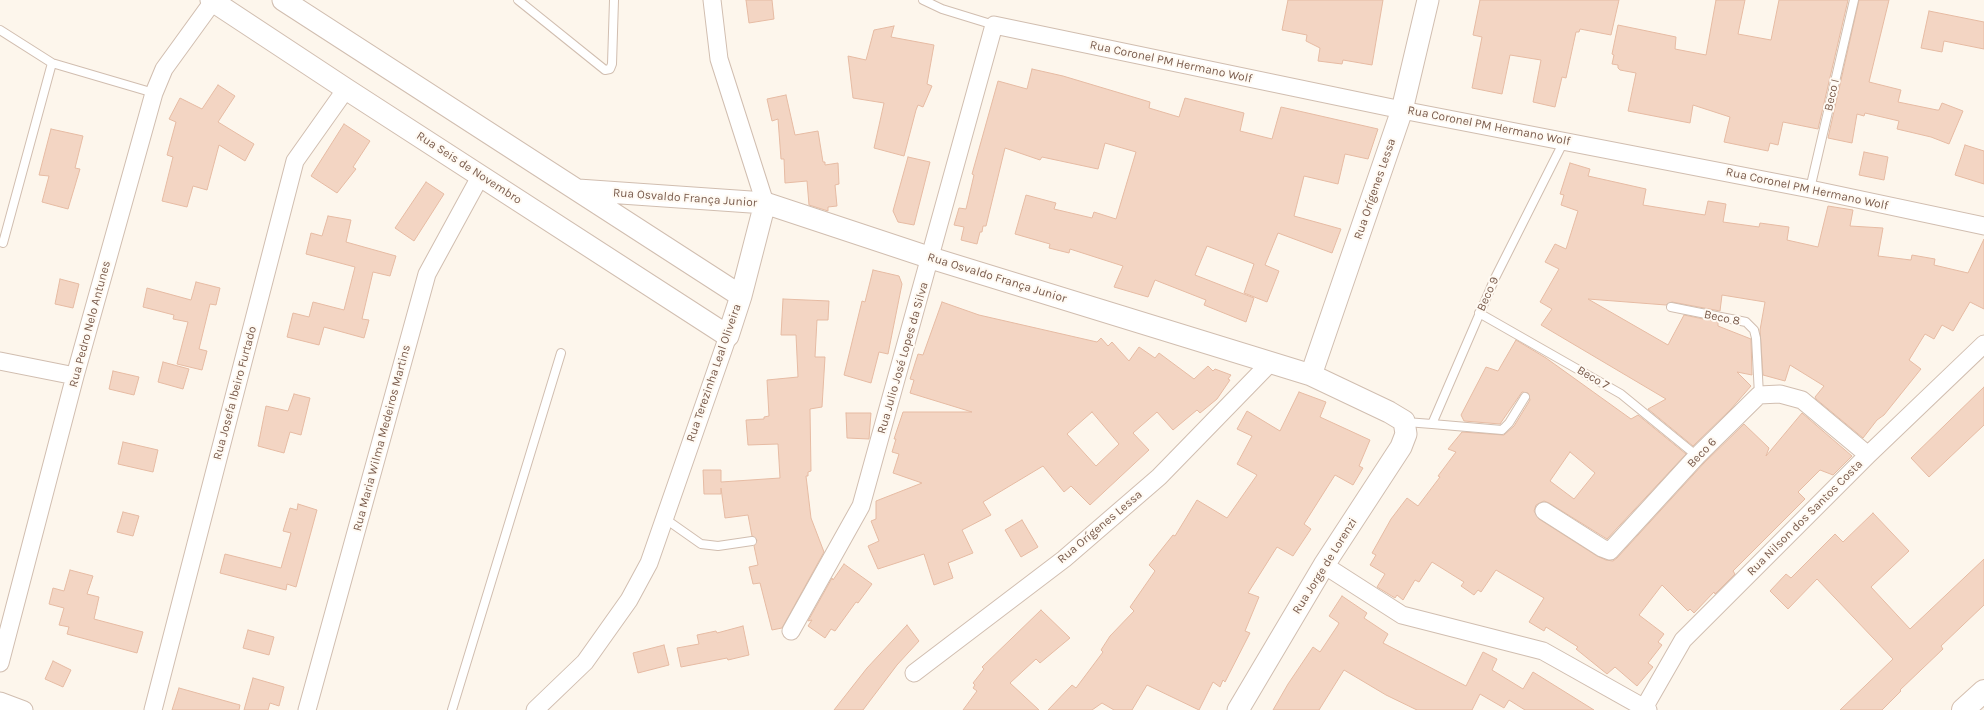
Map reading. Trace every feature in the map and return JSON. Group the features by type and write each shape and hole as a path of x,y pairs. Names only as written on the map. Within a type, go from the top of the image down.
{"main road":[{"path":"1963,710 1984,692"}],"street":[{"name":"Rua Seis de Novembro","path":"213,0 346,89 728,336"},
{"name":"Rua Pedro Nelo Antunes","path":"0,663 75,376 154,93 164,69 213,0"},
{"path":"283,0 740,296"},
{"path":"712,0 719,59 765,203"},
{"name":"Rua Orígenes Lessa","path":"1312,375 1402,110 1428,0"},
{"name":"Rua Coronel PM Hermano Wolf","path":"994,25 1402,110 1810,189 1984,226"},
{"name":"Rua Julio José Lopes da Silva","path":"791,631 861,506 931,258 994,25"},
{"name":"Rua Josefa Ibeiro Furtado","path":"153,710 296,161 346,89"},
{"name":"Rua Maria Wilma Medeiros Martins","path":"307,710 427,274 481,175"},
{"name":"Rua Osvaldo França Junior","path":"578,190 765,203 931,258 1312,375 1389,412 1404,421"},
{"name":"Rua Terezinha Leal Oliveira","path":"534,710 585,662 629,600 649,563 728,336 765,203"},
{"name":"Rua Nilson dos Santos Costa","path":"1646,709 1683,640 1868,455 1984,344"},
{"path":"0,361 75,376"},
{"name":"Rua Orígenes Lessa","path":"914,673 1064,559 1159,478 1270,363"},
{"path":"1759,395 1780,394 1802,400 1868,455"},
{"name":"Beco 6","path":"1544,511 1602,548 1610,551 1697,456 1759,395"},
{"name":"Rua Jorge de Lorenzi","path":"1238,710 1324,565 1401,447 1406,434 1404,421"},
{"path":"1324,565 1402,615 1543,651 1646,709"},
{"path":"0,701 24,710"}],"lane":[{"path":"518,0 605,70 610,69 612,64 614,0"},
{"path":"923,0 942,8 994,25"},
{"name":"Beco I","path":"1810,189 1854,0"},
{"path":"0,30 52,63 154,93"},
{"path":"2,243 52,63"},
{"name":"Beco 9","path":"1432,424 1495,278 1564,141"},
{"name":"Beco 8","path":"1671,307 1746,322 1754,330 1756,338 1759,395"},
{"name":"Beco 7","path":"1479,313 1621,394 1697,456"},
{"path":"452,710 561,353"},
{"path":"1404,421 1502,430 1509,423 1525,398"},
{"path":"664,518 701,544 718,546 752,541"}],"building":[{"path":"746,0 772,0 774,19 749,23"},
{"path":"1288,0 1383,0 1372,65 1343,60 1342,64 1318,61 1320,48 1306,41 1307,35 1282,30"},
{"path":"1480,0 1619,0 1611,35 1580,29 1579,32 1576,32 1566,78 1562,77 1555,107 1533,102 1541,60 1510,55 1502,94 1472,88 1482,37 1473,35"},
{"path":"1716,0 1745,0 1738,34 1771,40 1779,0 1848,0 1818,129 1783,122 1778,145 1770,143 1768,151 1724,142 1730,117 1693,105 1690,123 1628,111 1636,73 1620,70 1618,65 1612,64 1614,55 1612,54 1618,25 1676,37 1675,49 1706,55"},
{"path":"1859,0 1889,0 1869,82 1901,90 1898,102 1937,110 1939,110 1942,103 1963,111 1949,144 1931,137 1897,129 1899,121 1865,113 1864,116 1857,114 1852,143 1828,138"},
{"path":"1929,11 1984,22 1984,49 1944,41 1942,52 1921,48"},
{"path":"894,26 891,37 934,45 927,84 932,86 923,107 918,105 916,110 904,156 874,148 884,103 853,98 848,56 866,60 874,30"},
{"path":"1032,69 1063,76 1150,102 1149,108 1179,117 1185,98 1244,113 1240,131 1272,139 1281,107 1378,129 1368,159 1345,154 1338,184 1304,176 1294,216 1341,229 1332,253 1278,233 1265,265 1279,271 1267,302 1244,293 1254,264 1207,246 1195,275 1254,298 1246,322 1204,305 1206,300 1155,280 1148,297 1114,287 1123,266 1070,249 1069,253 1049,248 1050,244 1015,234 1026,195 1056,203 1054,209 1092,218 1094,212 1116,219 1136,152 1105,143 1098,169 1042,157 1040,160 1005,148 986,226 983,226 982,232 980,232 977,244 961,240 964,227 954,225 959,208 966,209 974,175 972,174 998,81 1027,89"},
{"path":"218,85 235,96 218,122 254,144 245,161 219,145 207,190 193,186 187,207 162,201 173,157 167,155 176,122 169,119 180,98 202,109"},
{"path":"786,95 795,135 818,131 823,162 825,162 825,165 838,163 839,184 835,185 837,206 828,207 828,211 809,205 807,181 785,183 784,159 781,159 778,119 772,121 767,99"},
{"path":"344,124 370,141 353,167 356,169 337,193 311,176"},
{"path":"51,129 83,136 75,168 80,169 68,209 42,202 49,176 39,175"},
{"path":"1965,145 1984,151 1984,184 1955,175"},
{"path":"1864,152 1888,157 1884,180 1859,175"},
{"path":"908,157 930,162 914,225 898,222 893,211"},
{"path":"1570,163 1590,169 1588,176 1646,189 1643,205 1705,215 1708,201 1726,204 1723,222 1759,227 1760,223 1789,227 1787,240 1818,247 1828,206 1853,210 1850,226 1883,228 1878,256 1911,260 1912,255 1935,259 1934,265 1968,273 1984,239 1984,309 1970,302 1953,331 1942,325 1934,339 1925,334 1909,360 1921,369 1884,415 1877,420 1863,438 1816,399 1815,397 1824,386 1790,365 1785,381 1763,375 1760,330 1765,302 1722,295 1720,311 1672,302 1666,305 1588,299 1668,345 1684,315 1718,322 1718,326 1751,339 1752,375 1737,372 1751,386 1731,409 1693,446 1648,409 1666,399 1541,325 1552,309 1540,302 1559,269 1545,262 1555,244 1566,249 1578,211 1561,205 1564,195 1560,194"},
{"path":"426,182 444,194 414,241 395,228"},
{"path":"328,216 351,220 346,242 396,256 390,276 373,272 362,319 369,320 364,338 324,327 319,345 287,337 293,313 309,317 313,302 344,310 355,267 306,254 311,233 322,236"},
{"path":"873,270 899,276 902,284 888,354 879,352 871,383 844,375 862,301 865,302"},
{"path":"60,279 79,284 73,308 55,304"},
{"path":"196,282 220,288 216,305 210,304 199,349 207,351 202,370 177,364 188,322 173,319 174,315 143,307 147,288 191,300"},
{"path":"783,299 829,301 828,320 817,320 815,357 825,357 822,407 810,409 811,471 808,472 808,476 806,476 811,518 824,552 782,628 772,630 760,583 753,584 749,567 758,565 754,546 757,540 752,536 748,515 725,518 721,488 721,494 704,494 703,470 721,470 721,482 780,478 778,444 748,445 746,420 764,419 764,417 769,416 767,380 798,377 796,335 781,335"},
{"path":"942,302 979,315 1097,342 1101,338 1108,346 1112,342 1129,361 1139,347 1155,358 1159,353 1194,379 1208,366 1213,371 1215,369 1231,375 1228,379 1230,380 1217,399 1200,413 1197,410 1173,430 1157,412 1133,433 1149,450 1090,505 1071,486 1064,492 1043,466 983,502 991,515 962,530 973,553 948,563 953,578 934,585 924,554 878,569 868,546 879,541 871,521 876,519 876,501 922,483 893,473 899,454 892,452 896,439 894,439 903,412 972,412 910,393 914,380 910,379 918,354 923,355","holes":["1092,412 1119,444 1096,466 1067,434"]},
{"path":"1516,340 1546,358 1631,419 1638,415 1686,454 1607,539 1549,503 1544,501 1536,505 1534,511 1539,519 1597,556 1606,560 1613,561 1617,558 1704,463 1744,424 1769,448 1766,456 1802,413 1852,456 1833,475 1820,470 1798,492 1805,499 1733,571 1735,574 1715,594 1714,592 1694,613 1690,609 1688,611 1662,585 1639,615 1664,634 1658,642 1662,645 1648,663 1653,667 1637,686 1615,667 1607,674 1576,649 1578,647 1546,627 1544,631 1529,622 1544,598 1496,570 1481,592 1478,590 1474,595 1461,586 1464,582 1432,562 1419,582 1415,580 1403,600 1397,595 1395,598 1377,587 1385,574 1370,565 1376,555 1372,553 1391,519 1407,498 1418,506 1440,477 1438,476 1456,452 1448,449 1462,432 1504,435 1514,426 1530,400 1528,393 1522,392 1500,424 1464,421 1461,415 1486,367 1498,371","holes":["1570,452 1595,473 1574,499 1550,481"]},
{"path":"163,362 189,369 183,389 158,382"},
{"path":"113,371 139,377 134,395 109,389"},
{"path":"1984,387 1984,425 1929,477 1911,458"},
{"path":"1299,392 1326,402 1320,417 1370,440 1359,466 1363,468 1353,485 1335,475 1304,524 1311,529 1293,556 1277,547 1248,593 1259,597 1245,631 1250,633 1225,682 1223,680 1220,687 1213,682 1199,710 1147,685 1132,710 1114,710 1102,703 1092,710 1048,710 1072,685 1076,688 1103,652 1101,650 1110,636 1134,611 1130,607 1155,571 1149,565 1173,535 1175,536 1197,500 1227,518 1257,475 1237,464 1252,436 1237,429 1247,411 1280,431"},
{"path":"294,394 310,398 301,435 290,432 284,453 258,446 266,406 288,411"},
{"path":"846,413 871,413 869,439 847,438"},
{"path":"123,442 158,450 153,472 118,464"},
{"path":"298,504 317,510 296,587 287,584 286,590 220,573 225,554 281,568 291,533 283,531 290,508 297,510"},
{"path":"123,512 139,516 133,536 117,532"},
{"path":"1873,513 1909,551 1871,587 1910,629 1984,559 1984,605 1941,646 1943,649 1900,690 1901,691 1882,710 1840,710 1893,659 1817,579 1788,609 1770,591 1786,574 1791,578 1835,534 1843,542"},
{"path":"1022,520 1038,547 1021,557 1005,530"},
{"path":"844,564 872,584 858,603 856,602 835,631 831,629 825,638 808,626 812,620 808,621 832,578 833,580"},
{"path":"70,570 93,576 87,594 99,597 94,619 143,632 137,653 67,634 69,627 59,625 64,608 49,604 53,588 64,591"},
{"path":"1342,596 1367,613 1364,618 1388,634 1383,643 1466,686 1483,652 1497,659 1492,670 1523,689 1533,672 1594,710 1525,710 1509,700 1504,708 1480,694 1472,710 1417,710 1386,695 1344,670 1319,710 1273,710 1288,684 1313,647 1320,652 1338,625 1339,623 1329,616"},
{"path":"1041,610 1070,638 1040,663 1036,659 1010,683 1039,710 963,710 977,691 973,688 975,685 973,683 984,669 982,667"},
{"path":"907,625 919,641 897,665 863,710 834,710 867,668"},
{"path":"743,626 749,655 728,660 727,658 681,667 677,648 699,644 697,635 716,631 717,633"},
{"path":"248,630 274,637 269,655 243,648"},
{"path":"664,645 669,665 638,673 633,653"},
{"path":"53,661 71,670 63,687 45,679"},
{"path":"253,678 284,687 279,706 270,703 268,710 244,710"},
{"path":"179,688 240,705 239,710 172,710"}]}
